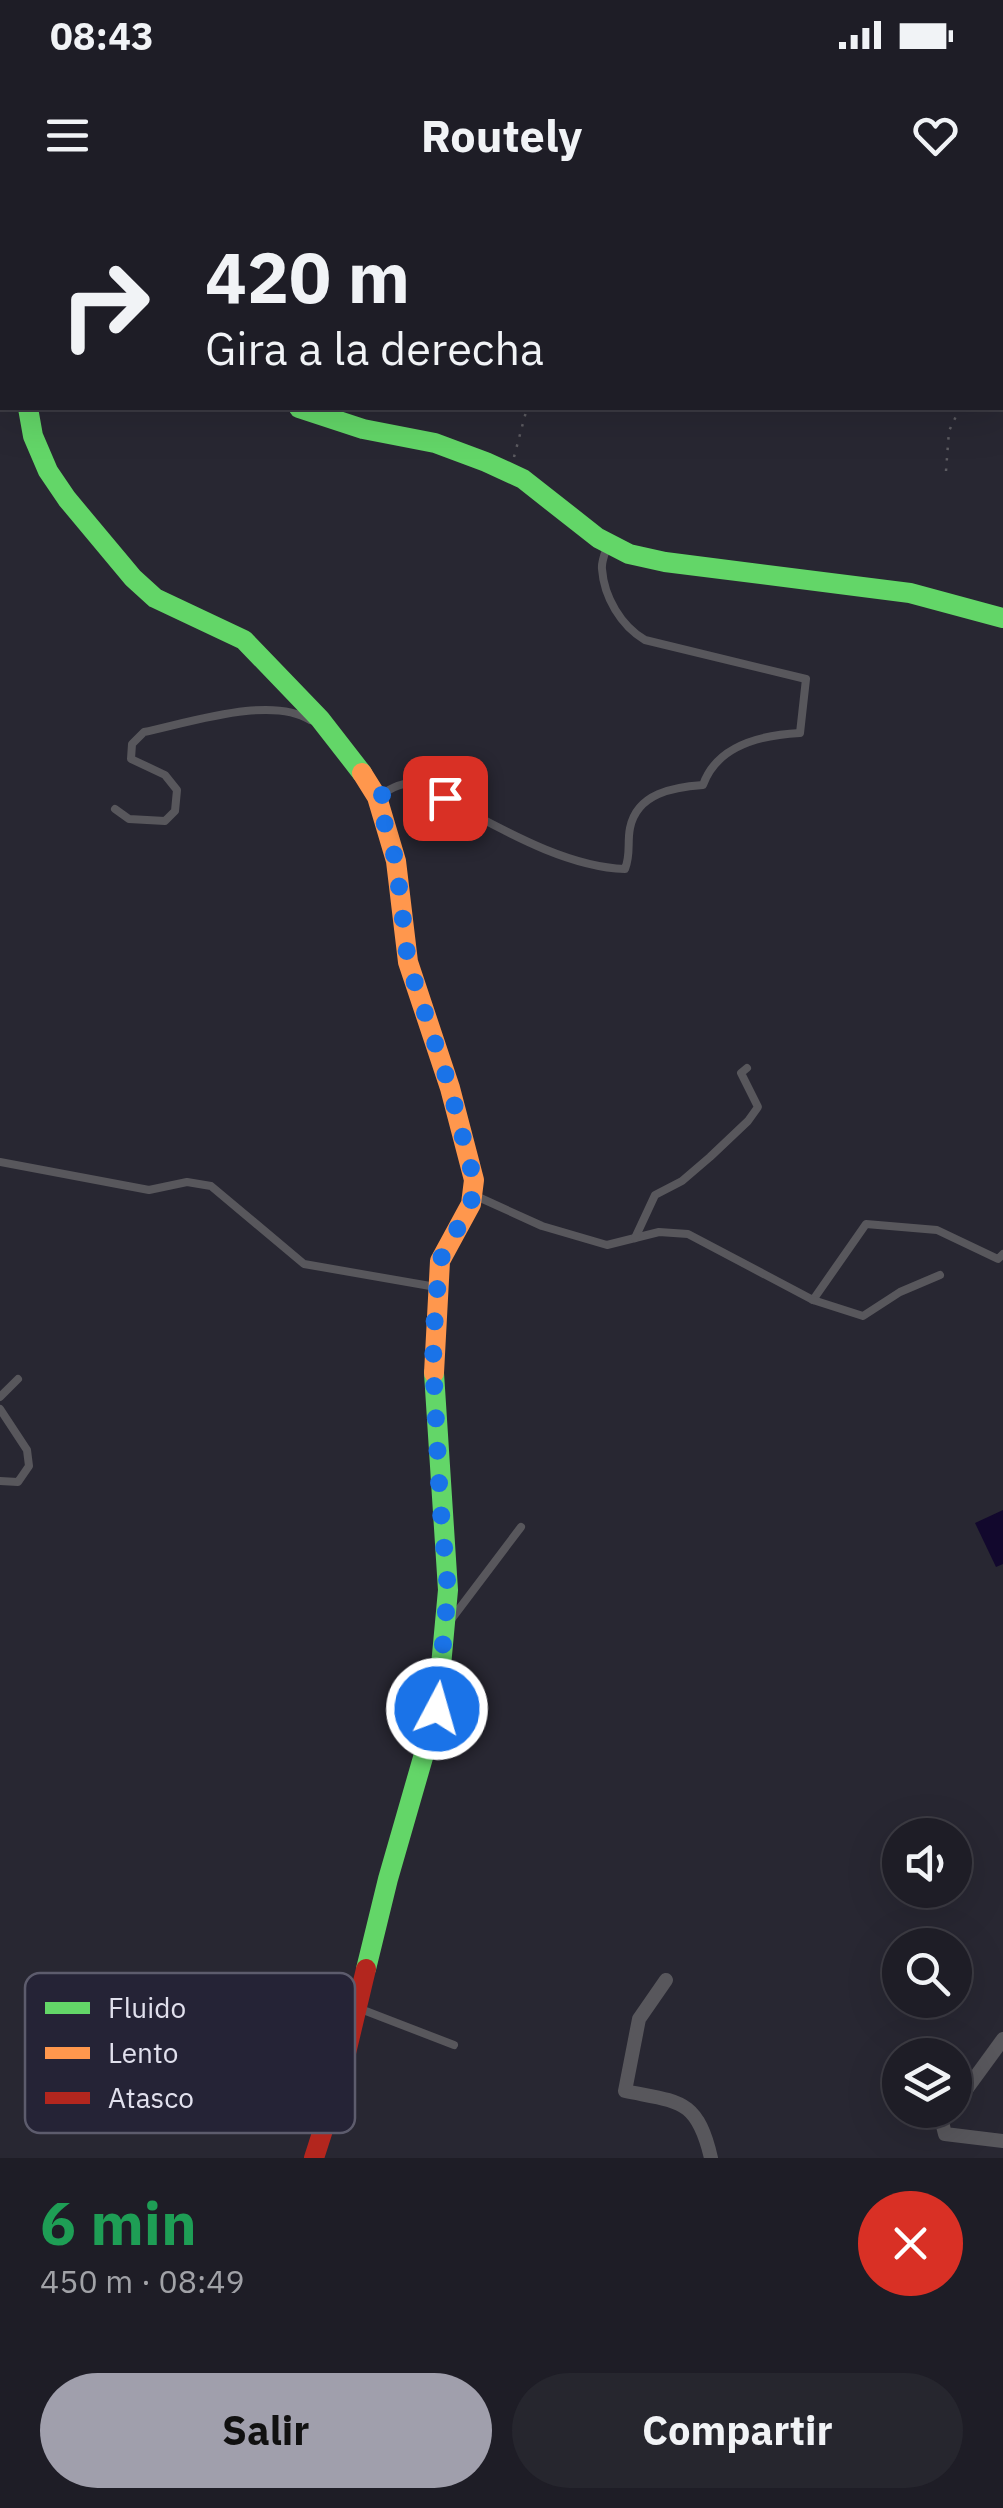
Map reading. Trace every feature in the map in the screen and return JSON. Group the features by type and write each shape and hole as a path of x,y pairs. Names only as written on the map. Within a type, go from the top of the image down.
{"street":[{"path":"28,410 48,471 67,500 133,578 170,607 244,640 262,656 334,737 377,798 396,861 408,962 450,1088 474,1180 471,1204 440,1260 438,1287 433,1361 448,1590 437,1709 388,1879 355,2018"},
{"path":"306,410 363,429 435,443 510,473 629,554 910,593 1003,618"},
{"path":"666,1980 639,2019 625,2091 681,2102 704,2128 711,2158"},
{"path":"972,2082 1003,2040"},
{"path":"944,2128 945,2134 1003,2141"},
{"path":"314,2158 321,2133"}],"lane":[{"path":"377,798 396,786 420,784 470,813 567,857 599,868 625,869 631,854 630,826 642,804 668,788 703,785 710,765 736,747 772,734 800,733 806,679 645,640 627,630 613,606 602,567 608,543"},
{"path":"115,809 129,819 165,821 176,811 177,790 165,775 131,758 132,744 144,732 258,710 284,709 304,716 334,737"},
{"path":"635,1238 655,1195 682,1181 748,1122 758,1107 740,1073 747,1068"},
{"path":"0,1162 149,1190 187,1182 211,1186 304,1264 438,1287"},
{"path":"472,1194 542,1226 607,1245 659,1232 688,1234 813,1300 863,1316 900,1292 940,1276"},
{"path":"813,1300 866,1224 937,1230 998,1259 1003,1254"},
{"path":"0,1397 18,1380"},
{"path":"0,1409 27,1450 30,1466 18,1482 0,1481"},
{"path":"444,1628 521,1526"},
{"path":"358,2008 454,2045"}],"path":[{"path":"510,473 526,410"},
{"path":"946,472 949,432 959,410"}],"shaded area":[{"path":"1003,1510 1003,1564 996,1567 975,1523"}],"traffic: fast":[{"path":"28,410 33,436 48,471 133,578 155,598 244,640 320,719 362,773"},
{"path":"305,410 363,429 435,443 486,462 523,479 598,538 629,554 910,593 1003,618"},
{"path":"366,1969 437,1709 448,1590 434,1373"}],"traffic: slow":[{"path":"362,773 377,797 396,861 408,962 450,1088 474,1180 471,1204 440,1261 434,1373"}],"traffic: jam":[{"path":"355,2015 366,1969"},
{"path":"314,2158 322,2133"}],"route":[{"path":"437,1709 448,1590 433,1361 435,1312 440,1260 471,1204 474,1180 450,1088 408,962 396,861 377,798 396,786 420,784 445,798"}]}
